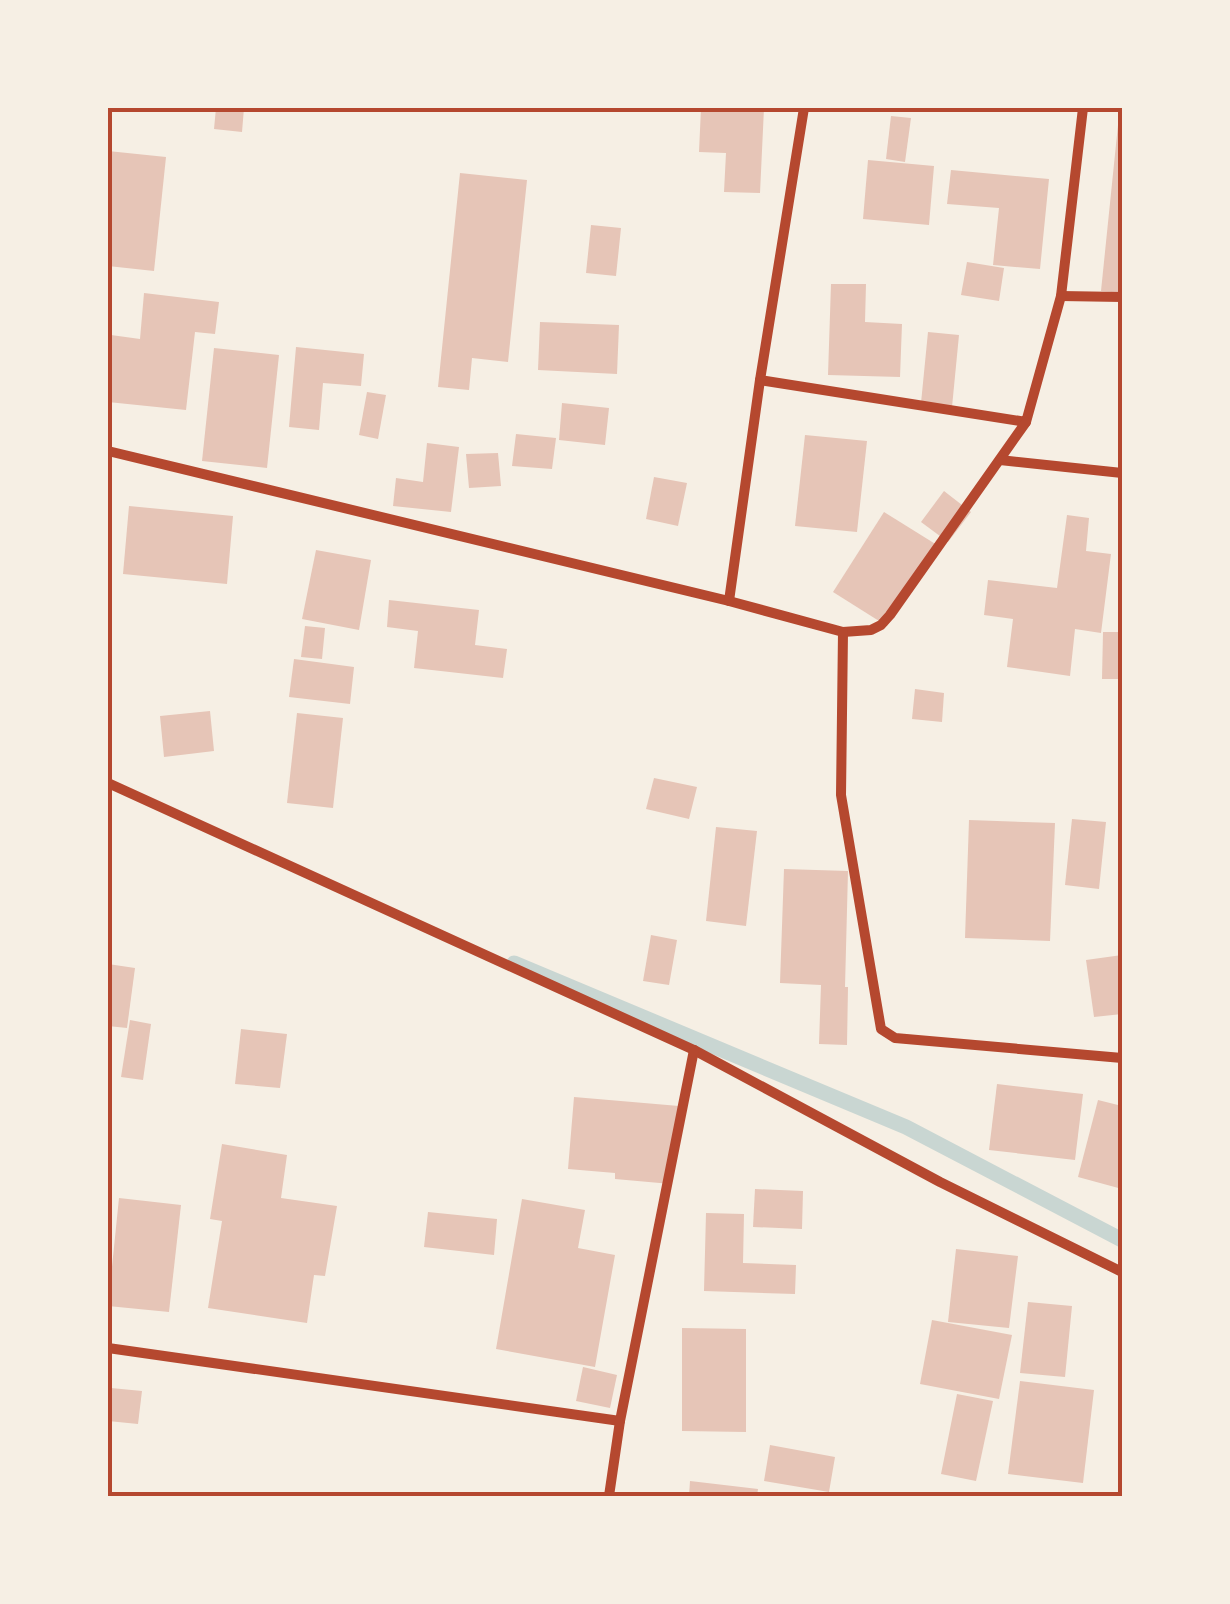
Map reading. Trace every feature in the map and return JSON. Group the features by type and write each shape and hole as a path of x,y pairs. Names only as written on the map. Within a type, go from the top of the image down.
{"street":[{"path":"729,601 804,108"},
{"path":"108,451 843,632 871,630 890,614 1026,422 1061,296 1083,108"},
{"path":"1061,296 1122,297"},
{"path":"760,380 1026,422"},
{"path":"1000,460 1122,473"},
{"path":"843,632 841,795 881,1030 895,1038 1122,1058"},
{"path":"108,783 694,1050 940,1182 1122,1272"},
{"path":"609,1496 620,1421 694,1050"},
{"path":"108,1348 620,1421"}],"building":[{"path":"216,108 244,108 242,132 214,129"},
{"path":"701,108 764,108 760,193 724,192 726,153 699,152"},
{"path":"891,116 911,118 905,162 886,159"},
{"path":"1118,125 1122,125 1122,293 1101,291"},
{"path":"108,151 166,157 154,271 108,266"},
{"path":"868,160 934,166 929,225 863,219"},
{"path":"951,170 1049,179 1040,269 993,265 999,208 947,204"},
{"path":"460,173 527,180 508,362 472,358 469,390 438,387"},
{"path":"591,225 621,228 616,276 586,273"},
{"path":"967,262 1004,268 999,301 961,295"},
{"path":"831,284 866,284 865,322 902,324 900,377 828,375"},
{"path":"144,293 219,302 215,334 195,332 186,410 108,402 111,335 140,339"},
{"path":"540,322 619,325 617,374 538,370"},
{"path":"928,332 959,335 952,407 921,403"},
{"path":"296,347 364,354 361,386 323,383 319,430 289,427"},
{"path":"214,348 279,355 267,468 202,461"},
{"path":"367,392 386,395 378,439 359,435"},
{"path":"562,403 609,408 605,445 559,440"},
{"path":"516,434 556,438 552,469 512,466"},
{"path":"805,435 867,441 857,532 795,526"},
{"path":"427,443 459,447 451,512 393,506 396,478 423,482"},
{"path":"498,453 501,486 469,488 466,454"},
{"path":"654,477 687,483 678,526 646,519"},
{"path":"944,491 971,512 948,542 921,522"},
{"path":"129,506 233,516 227,584 123,574"},
{"path":"884,512 937,545 887,626 833,592"},
{"path":"1067,515 1089,518 1086,551 1111,554 1101,633 1075,629 1070,676 1007,667 1013,619 984,615 988,580 1057,588"},
{"path":"316,550 371,560 359,630 302,619"},
{"path":"389,600 479,610 475,645 507,649 503,678 414,668 418,631 387,627"},
{"path":"305,626 325,628 322,659 301,657"},
{"path":"1103,632 1122,632 1122,679 1102,679"},
{"path":"294,659 354,667 350,704 289,697"},
{"path":"915,689 944,693 942,722 912,719"},
{"path":"210,711 214,751 164,757 160,716"},
{"path":"297,713 343,718 333,808 287,803"},
{"path":"654,778 697,787 689,819 646,809"},
{"path":"1072,819 1106,822 1099,889 1065,885"},
{"path":"969,820 1055,823 1050,941 965,938"},
{"path":"716,827 757,831 746,926 706,921"},
{"path":"784,869 848,871 847,1045 819,1044 821,985 780,983"},
{"path":"651,935 677,940 669,985 643,981"},
{"path":"1122,955 1122,1014 1094,1017 1086,960"},
{"path":"108,964 135,968 127,1028 108,1026"},
{"path":"130,1020 151,1024 143,1080 121,1077"},
{"path":"241,1029 287,1034 280,1088 235,1084"},
{"path":"997,1084 1083,1094 1075,1160 989,1150"},
{"path":"574,1097 679,1106 671,1184 615,1179 615,1173 568,1169"},
{"path":"1098,1100 1122,1106 1122,1189 1078,1177"},
{"path":"222,1144 287,1155 281,1198 337,1206 325,1276 314,1275 307,1323 208,1308 222,1221 210,1219"},
{"path":"755,1189 803,1191 802,1229 753,1227"},
{"path":"119,1198 181,1205 169,1312 108,1306"},
{"path":"522,1199 585,1210 578,1248 615,1255 595,1367 496,1349"},
{"path":"428,1212 497,1219 494,1255 424,1247"},
{"path":"706,1213 744,1214 743,1263 796,1265 795,1294 704,1291"},
{"path":"956,1249 1018,1256 1009,1328 948,1322"},
{"path":"1028,1302 1072,1306 1065,1377 1020,1373"},
{"path":"932,1320 1012,1335 999,1399 920,1384"},
{"path":"682,1328 746,1329 746,1432 682,1431"},
{"path":"583,1367 617,1375 610,1408 576,1401"},
{"path":"1020,1381 1094,1390 1083,1483 1008,1474"},
{"path":"111,1388 142,1391 138,1424 108,1421"},
{"path":"957,1394 993,1401 976,1481 941,1474"},
{"path":"770,1445 835,1457 829,1492 764,1481"},
{"path":"690,1481 758,1489 757,1496 689,1496"}],"waterway":[{"path":"514,963 906,1127 1122,1240"}]}
